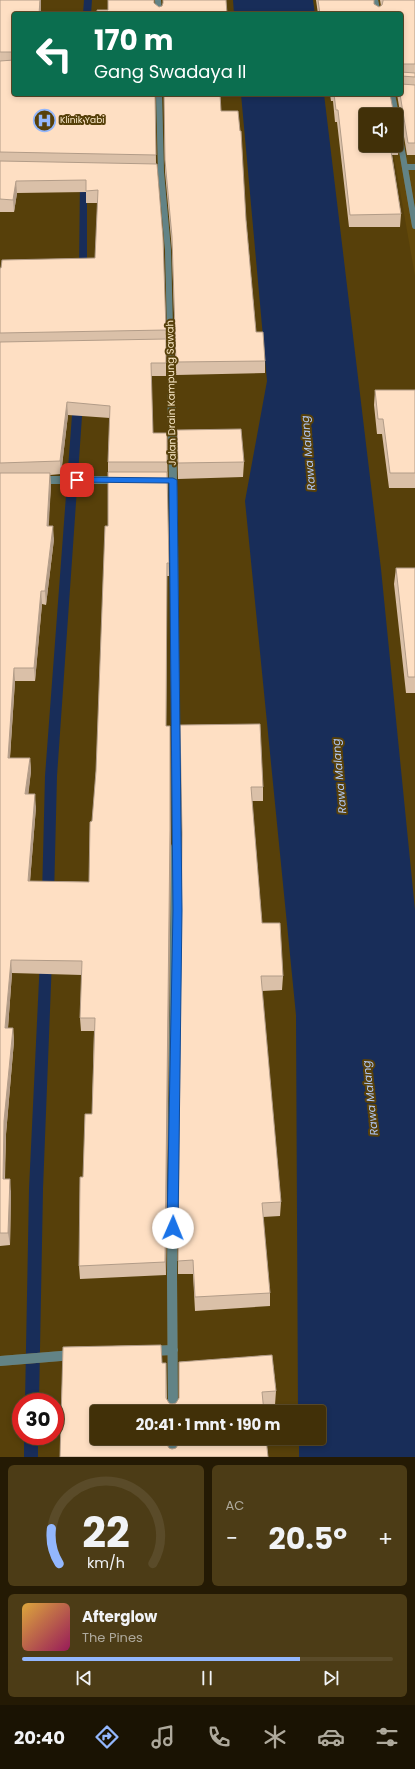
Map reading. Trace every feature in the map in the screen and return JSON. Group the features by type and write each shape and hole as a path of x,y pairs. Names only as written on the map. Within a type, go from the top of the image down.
{"street":[{"path":"158,0 158,12"},
{"path":"375,0 378,12"},
{"name":"Jalan Drain Kampung Sawah","path":"159,96 157,172 168,250 166,347 178,910 172,1275 173,1405"},
{"path":"392,96 395,108"},
{"path":"402,152 415,226"},
{"path":"405,167 415,167"},
{"path":"35,480 128,480"},
{"path":"142,1352 173,1350"},
{"path":"1,1361 81,1355"},
{"path":"173,1445 173,1457"}],"shaded area":[{"path":"366,0 415,0 415,276 393,152 403,152 403,108 392,108 384,96 403,96 403,12 369,12"}],"water":[{"path":"233,0 313,0 315,12 234,12"},
{"name":"Rawa Malang","path":"241,96 324,96 381,569 415,910 415,1457 299,1457 299,1445 326,1445 326,1405 298,1405 296,1015 245,501 267,381"}],"building":[{"path":"0,0 40,0 39,12 12,12 12,52 0,52"},
{"path":"108,0 154,0 154,3 159,7 162,6 163,0 226,0 227,12 97,12 97,10 108,10"},
{"path":"318,0 374,0 374,4 379,7 382,5 383,0 415,0 415,64 403,64 403,12 320,12"},
{"path":"12,60 12,96 155,96 156,155 0,152 0,61"},
{"path":"403,72 415,73 415,77 403,76"},
{"path":"403,84 415,85 415,143 408,143 400,96 403,96"},
{"path":"164,96 220,96 221,111 238,111 241,131 246,220 256,332 263,332 265,361 176,362 172,237 165,160"},
{"path":"334,96 390,96 393,108 359,108 359,152 391,152 401,214 350,215 338,110 336,110"},
{"path":"0,161 157,164 163,238 166,330 0,333 0,268 2,260 95,258 98,190 86,191 86,180 16,181 13,200 0,199"},
{"path":"166,339 166,363 151,363 153,433 167,433 167,462 108,462 110,406 67,402 60,461 0,463 0,342"},
{"path":"375,390 415,390 415,473 390,473 383,419 378,419"},
{"path":"241,429 244,462 178,463 177,430"},
{"path":"108,472 167,472 169,563 167,563 166,726 170,726 170,830 165,1262 79,1266 80,1177 83,1177 85,1114 92,1114 95,1018 80,1018 82,961 11,960 5,1028 13,1028 4,1121 3,1179 10,1179 8,1233 0,1233 0,473 50,473 47,526 53,526 45,591 41,591 34,668 14,668 8,758 30,758 25,794 35,794 28,881 89,882 90,822 92,821 96,771 105,526 108,526"},
{"path":"396,568 415,568 415,677 408,677"},
{"path":"260,724 263,787 251,787 262,923 280,923 283,976 261,976 281,1202 262,1203 270,1293 195,1297 193,1260 178,1261 182,833 180,725"},
{"path":"161,1345 162,1363 166,1363 166,1398 169,1403 172,1404 176,1403 179,1398 179,1362 272,1355 276,1391 262,1392 263,1405 90,1405 90,1445 167,1445 172,1449 176,1448 178,1445 267,1445 268,1457 60,1457 60,1445 64,1445 64,1393 62,1393 63,1347"}],"waterway":[{"path":"87,12 88,0"},
{"path":"83,178 83,273"},
{"path":"48,896 51,776 78,402"},
{"path":"32,1393 36,1189 46,959"},
{"path":"31,1445 31,1457"}],"place":[{"name":"Klinik Yabi","path":"45,120"}],"route":[{"path":"77,480 173,480 178,910 173,1228"}]}
